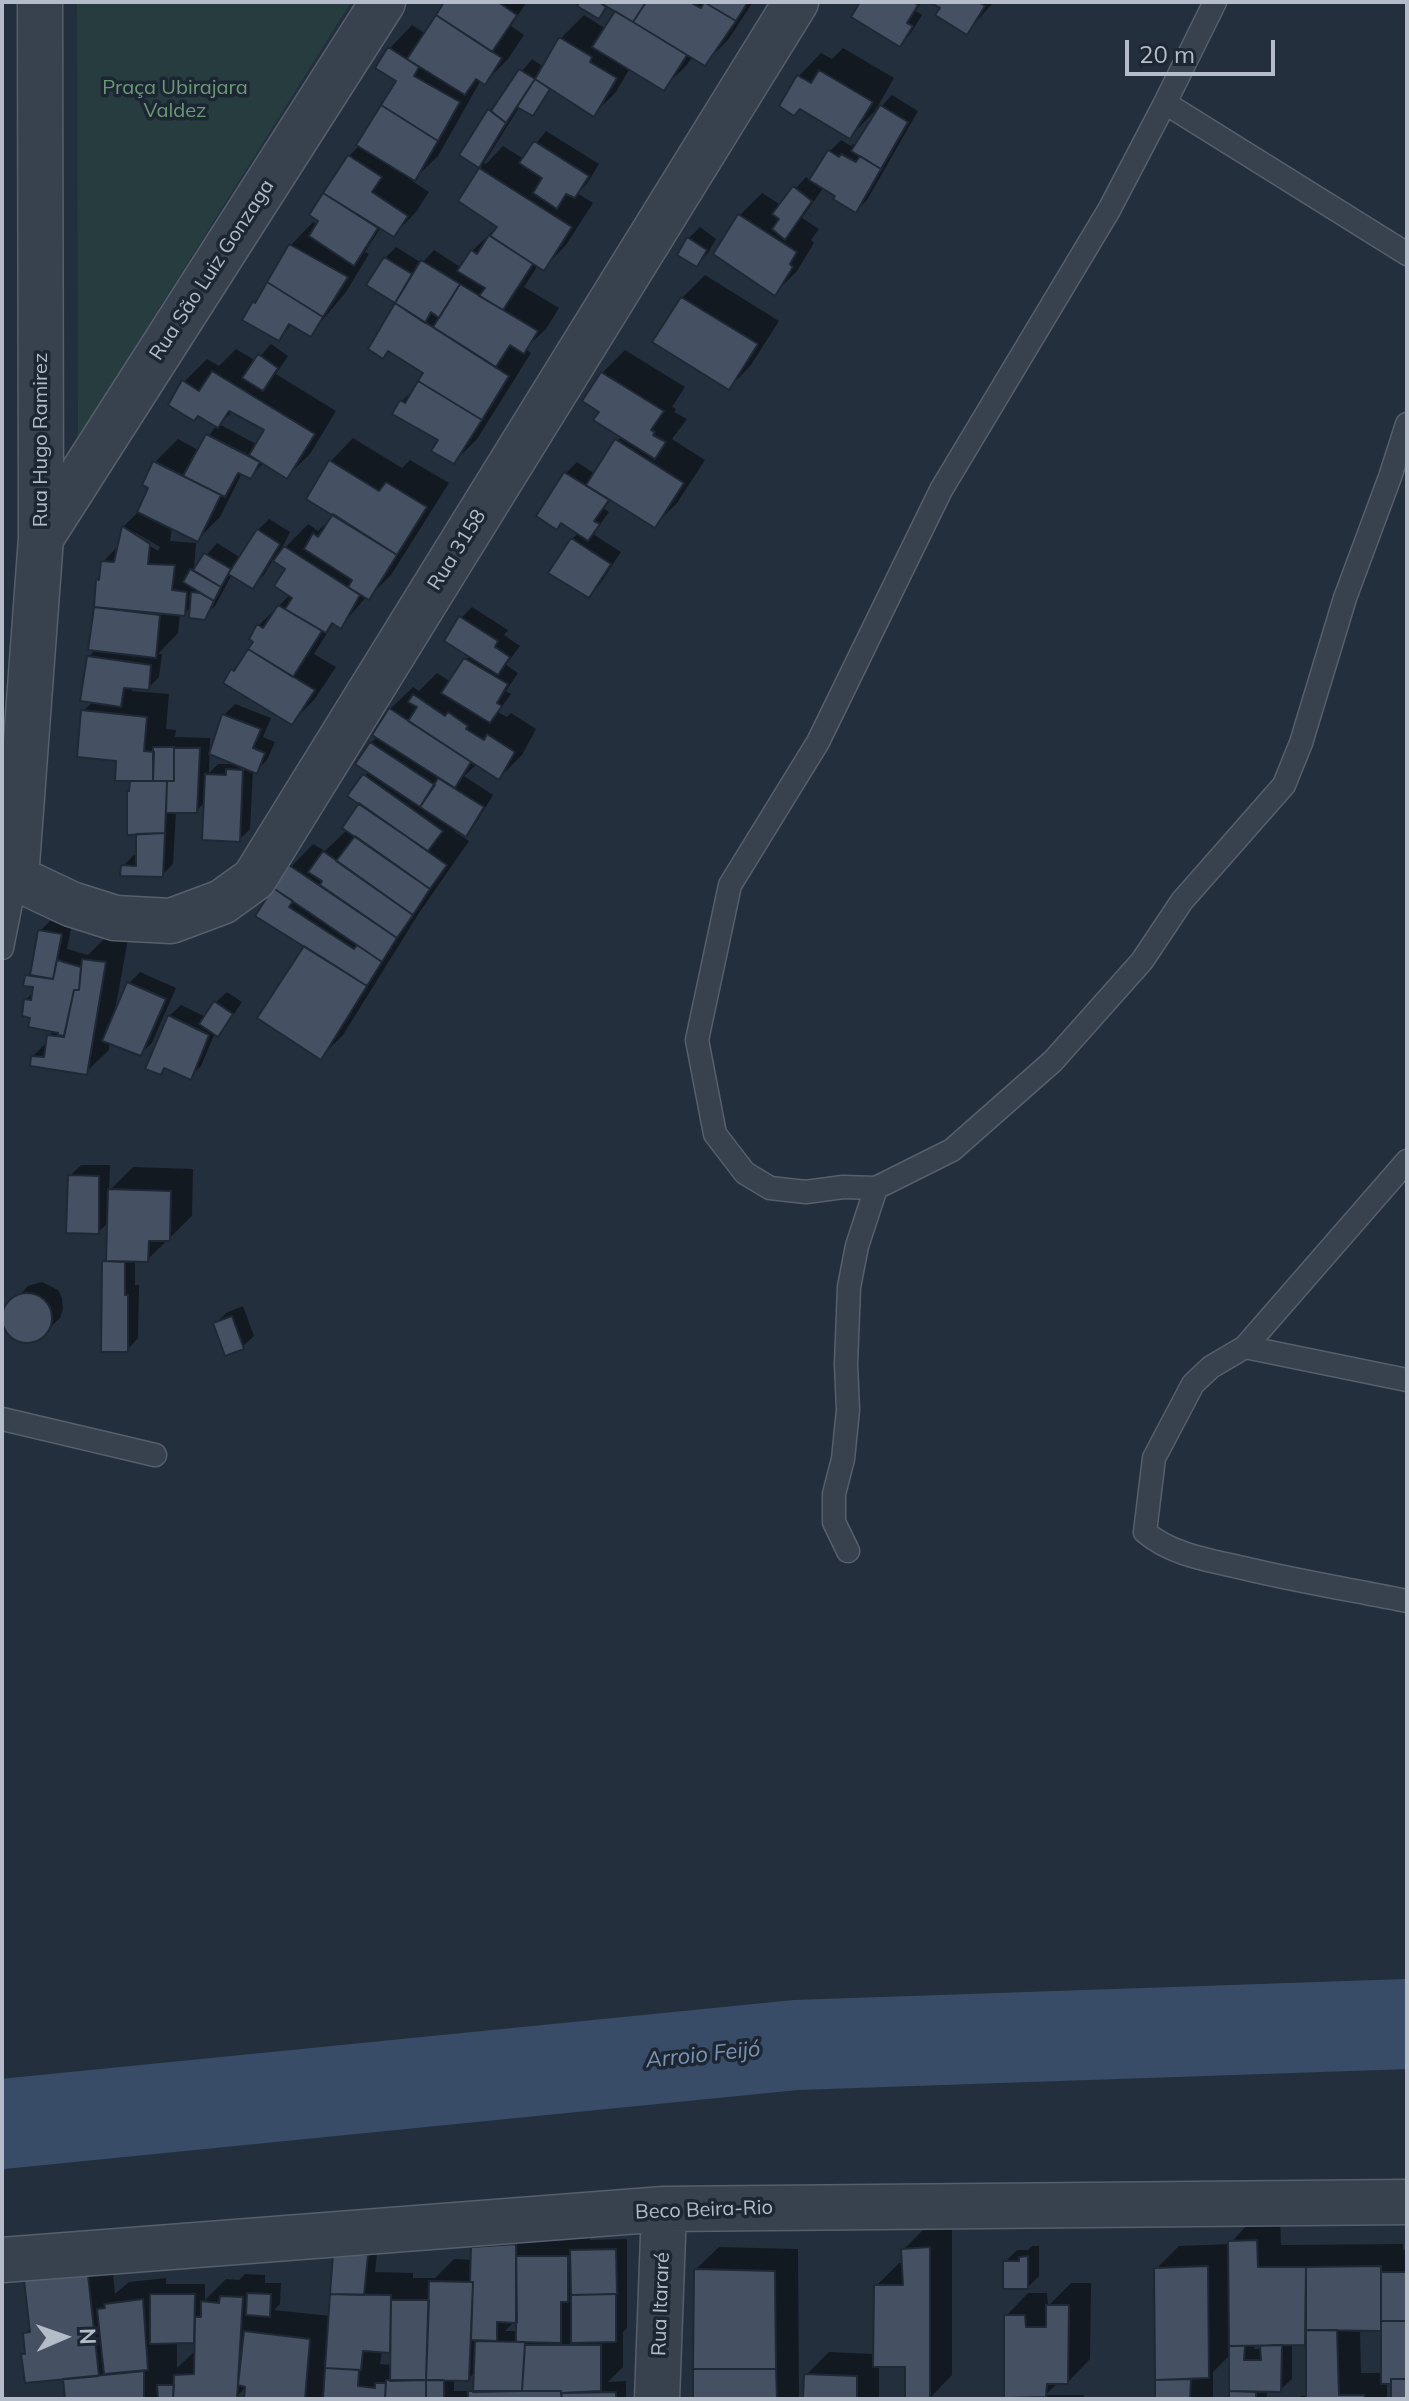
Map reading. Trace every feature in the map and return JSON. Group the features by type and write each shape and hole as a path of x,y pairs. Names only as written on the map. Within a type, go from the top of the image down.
{"street":[{"name":"Rua Hugo Ramirez","path":"16,878 41,538 40,2"},
{"name":"Rua São Luiz Gonzaga","path":"41,538 383,2"},
{"name":"Rua 3158","path":"16,878 71,904 115,918 171,921 222,902 254,879 796,2"},
{"name":"Beco Beira-Rio","path":"2,2260 664,2209 1407,2202"},
{"name":"Rua Itararé","path":"657,2399 664,2209"}],"lane":[{"path":"1215,2 1109,210 941,490 818,742 730,885 697,1040 715,1134 745,1173 770,1188 806,1192 843,1187 876,1188 952,1150 1053,1061 1142,961 1182,901 1284,785 1301,743 1345,598 1407,424"},
{"path":"1165,103 1407,254"},
{"path":"2,948 16,878"},
{"path":"1407,1161 1245,1347 1211,1367 1193,1384 1154,1458 1145,1532 1158,1543 1189,1555 1407,1601"},
{"path":"848,1551 834,1522 834,1494 843,1459 848,1410 849,1287 857,1246 876,1188"},
{"path":"1245,1347 1407,1380"},
{"path":"2,1419 155,1455"}],"green space":[{"name":"Praça Ubirajara Valdez","path":"77,2 351,2 78,438"}],"building":[{"path":"444,2 498,2 517,15 492,52 436,15"},
{"path":"580,2 599,2 606,7 599,19 577,6"},
{"path":"599,2 646,2 633,22"},
{"path":"646,2 690,2 701,8 704,2 736,21 705,66 633,22"},
{"path":"704,2 748,2 736,21"},
{"path":"860,2 913,2 918,5 907,23 913,26 900,47 851,17"},
{"path":"929,2 978,2 985,6 967,35 935,15 940,8"},
{"path":"615,11 687,55 664,91 592,47"},
{"path":"436,15 502,58 485,85 476,79 465,95 407,59"},
{"path":"559,37 592,57 590,62 617,78 594,117 535,79"},
{"path":"388,47 419,67 414,76 460,102 438,141 381,105 396,81 375,68"},
{"path":"519,69 535,79 506,123 491,111"},
{"path":"819,70 873,102 850,139 800,109 794,116 779,106 797,75 811,83"},
{"path":"535,79 550,89 533,116 517,107"},
{"path":"381,105 438,141 415,181 356,145"},
{"path":"880,105 908,122 881,169 851,151"},
{"path":"488,109 506,123 479,168 459,155"},
{"path":"534,141 589,176 575,198 566,194 557,209 533,193 542,178 519,163"},
{"path":"828,150 856,162 860,156 881,169 856,213 809,180"},
{"path":"348,155 382,177 372,192 408,216 394,237 323,193"},
{"path":"479,168 572,227 544,271 490,236 497,227 458,201"},
{"path":"793,186 812,201 785,240 772,229 779,219 772,214"},
{"path":"323,193 378,228 354,266 309,236 318,221 309,215"},
{"path":"738,214 797,252 790,264 793,267 775,296 713,254"},
{"path":"489,235 533,264 503,310 479,296 485,288 457,271 471,250 477,254"},
{"path":"687,237 707,250 697,267 677,255"},
{"path":"289,244 348,277 323,317 267,282"},
{"path":"384,257 412,274 395,303 366,285"},
{"path":"421,260 460,284 439,318 431,312 425,323 395,303"},
{"path":"267,282 323,317 311,337 289,324 279,341 242,320"},
{"path":"460,284 538,331 524,354 510,345 496,367 433,327"},
{"path":"681,297 758,344 729,390 652,342"},
{"path":"395,303 509,376 482,420 418,381 423,373 388,351 383,359 368,349"},
{"path":"258,354 278,368 263,391 242,378"},
{"path":"212,371 315,434 287,479 249,455 264,430 229,411 218,428 198,416 194,421 168,405 182,380 199,391"},
{"path":"601,372 664,411 651,430 655,432 653,435 666,442 655,459 593,420 599,412 582,401"},
{"path":"418,381 482,420 454,464 431,451 438,440 392,414 400,400 405,403"},
{"path":"206,434 260,462 251,479 238,473 225,497 183,476"},
{"path":"615,439 684,483 655,528 586,485"},
{"path":"329,460 379,491 386,482 427,507 397,555 306,499"},
{"path":"153,461 221,495 198,542 137,512 148,488 142,485"},
{"path":"564,472 609,500 594,521 600,524 588,541 561,523 557,530 536,516"},
{"path":"333,514 397,555 369,600 348,587 352,580 304,549 313,533 318,537"},
{"path":"122,526 150,544 148,564 175,565 172,590 187,592 185,616 94,607 101,561 114,562"},
{"path":"257,529 280,544 253,589 228,574"},
{"path":"571,538 611,564 589,598 548,573"},
{"path":"284,546 360,595 341,629 332,623 326,633 285,609 292,598 274,586 285,569 273,561"},
{"path":"204,553 231,569 221,587 193,570"},
{"path":"190,569 221,587 214,601 183,582"},
{"path":"191,592 214,601 205,620 189,618"},
{"path":"278,605 322,631 293,677 248,649 253,642 249,639 257,624 263,628"},
{"path":"94,607 160,615 156,658 88,650"},
{"path":"459,616 498,641 495,647 510,657 498,675 444,641"},
{"path":"248,649 315,690 292,725 223,683"},
{"path":"87,656 151,665 149,690 124,688 121,707 80,701"},
{"path":"464,658 508,684 497,703 502,706 490,723 441,693"},
{"path":"413,694 445,716 448,712 484,740 487,734 515,752 499,780 408,721 417,707 408,702"},
{"path":"389,708 471,762 455,788 372,735"},
{"path":"81,710 147,717 144,751 154,752 153,781 115,781 116,761 77,757"},
{"path":"222,714 261,729 253,748 265,753 257,774 209,754"},
{"path":"370,742 435,785 420,807 355,764"},
{"path":"153,747 174,747 174,781 153,781"},
{"path":"174,748 200,748 197,813 166,813 167,781 174,781"},
{"path":"226,769 243,770 240,842 202,840 205,774 226,775"},
{"path":"363,774 443,831 428,851 347,796"},
{"path":"438,778 484,807 466,837 420,807"},
{"path":"130,781 167,781 165,833 127,835 127,790"},
{"path":"359,803 447,865 430,889 342,828"},
{"path":"165,833 163,877 120,876 121,865 136,866 136,834"},
{"path":"355,836 430,889 413,915 336,861"},
{"path":"323,851 413,915 397,938 320,885 322,881 308,872"},
{"path":"289,865 397,938 382,962 273,888"},
{"path":"273,888 293,901 289,907 354,949 357,945 382,962 367,986 255,916"},
{"path":"38,930 62,934 53,979 30,975"},
{"path":"304,946 367,986 321,1060 257,1018"},
{"path":"82,959 106,962 87,1075 30,1066 31,1056 44,1057 47,1035 64,1037 74,990 79,990"},
{"path":"57,960 81,967 79,990 74,990 64,1036 28,1027 30,1018 22,1016 24,999 31,1000 33,987 23,986 25,975 53,979"},
{"path":"127,982 166,999 141,1056 102,1041"},
{"path":"214,1001 233,1014 218,1037 199,1024"},
{"path":"168,1015 209,1035 191,1080 164,1068 161,1075 145,1069"},
{"path":"68,1175 99,1176 99,1234 66,1233"},
{"path":"108,1189 171,1191 170,1241 149,1241 148,1262 106,1261"},
{"path":"102,1261 125,1262 128,1352 101,1352"},
{"path":"27,1293 45,1300 52,1318 45,1336 27,1343 9,1336 2,1318 9,1300"},
{"path":"232,1316 244,1349 225,1356 213,1323"},
{"path":"1257,2240 1258,2267 1306,2267 1305,2345 1229,2346 1228,2241"},
{"path":"516,2244 517,2323 497,2322 497,2341 471,2340 471,2247"},
{"path":"930,2247 930,2399 905,2399 905,2367 873,2367 874,2285 903,2285 901,2249"},
{"path":"616,2249 617,2294 571,2295 570,2250"},
{"path":"333,2254 368,2255 364,2295 330,2294"},
{"path":"516,2256 568,2256 568,2302 561,2302 561,2343 516,2342"},
{"path":"1028,2256 1028,2289 1003,2289 1003,2261 1019,2261 1019,2257"},
{"path":"87,2266 99,2376 25,2383 21,2354 25,2354 23,2333 30,2332 23,2272"},
{"path":"1208,2266 1209,2378 1155,2380 1154,2268"},
{"path":"1381,2266 1381,2331 1306,2330 1306,2267"},
{"path":"694,2269 775,2271 776,2369 693,2369"},
{"path":"1381,2272 1407,2272 1407,2321 1381,2321"},
{"path":"429,2281 473,2282 469,2381 426,2380"},
{"path":"247,2293 271,2294 270,2317 246,2315"},
{"path":"150,2294 195,2294 194,2343 150,2344"},
{"path":"330,2294 391,2295 390,2353 363,2351 361,2370 325,2368"},
{"path":"616,2294 616,2342 571,2343 571,2295"},
{"path":"220,2296 243,2297 237,2399 173,2399 174,2375 194,2374 195,2317 201,2317 201,2301 219,2303"},
{"path":"143,2299 148,2370 104,2374 97,2309 105,2308 104,2304"},
{"path":"391,2300 429,2300 426,2380 390,2381"},
{"path":"1046,2305 1069,2305 1068,2384 1047,2384 1046,2397 1004,2398 1004,2315 1025,2315 1026,2327 1046,2327"},
{"path":"1381,2321 1407,2321 1407,2379 1391,2379 1391,2384 1381,2384"},
{"path":"1306,2330 1337,2330 1339,2395 1364,2395 1365,2399 1306,2399"},
{"path":"244,2331 310,2339 305,2399 244,2399 245,2387 238,2385"},
{"path":"475,2341 525,2342 522,2391 473,2392"},
{"path":"525,2345 601,2345 601,2391 522,2391"},
{"path":"1282,2345 1281,2392 1229,2391 1229,2346 1245,2346 1244,2360 1261,2360 1260,2346"},
{"path":"325,2368 359,2370 358,2386 375,2388 375,2383 386,2383 385,2399 323,2399"},
{"path":"693,2369 776,2369 777,2399 693,2399"},
{"path":"144,2371 144,2399 65,2399 63,2379"},
{"path":"804,2374 857,2376 857,2399 803,2399"},
{"path":"1191,2379 1190,2399 1155,2399 1155,2380"},
{"path":"1391,2379 1407,2379 1407,2399 1391,2399"},
{"path":"386,2380 426,2380 426,2399 385,2399"},
{"path":"426,2380 444,2380 444,2399 426,2399"},
{"path":"157,2385 174,2385 173,2399 144,2399 158,2398"},
{"path":"468,2391 561,2391 562,2399 468,2399"},
{"path":"1229,2391 1256,2392 1256,2399 1229,2399"},
{"path":"616,2392 616,2399 562,2399 561,2393"}],"waterway":[{"name":"Arroio Feijó","path":"2,2124 796,2045 1407,2024"}]}
